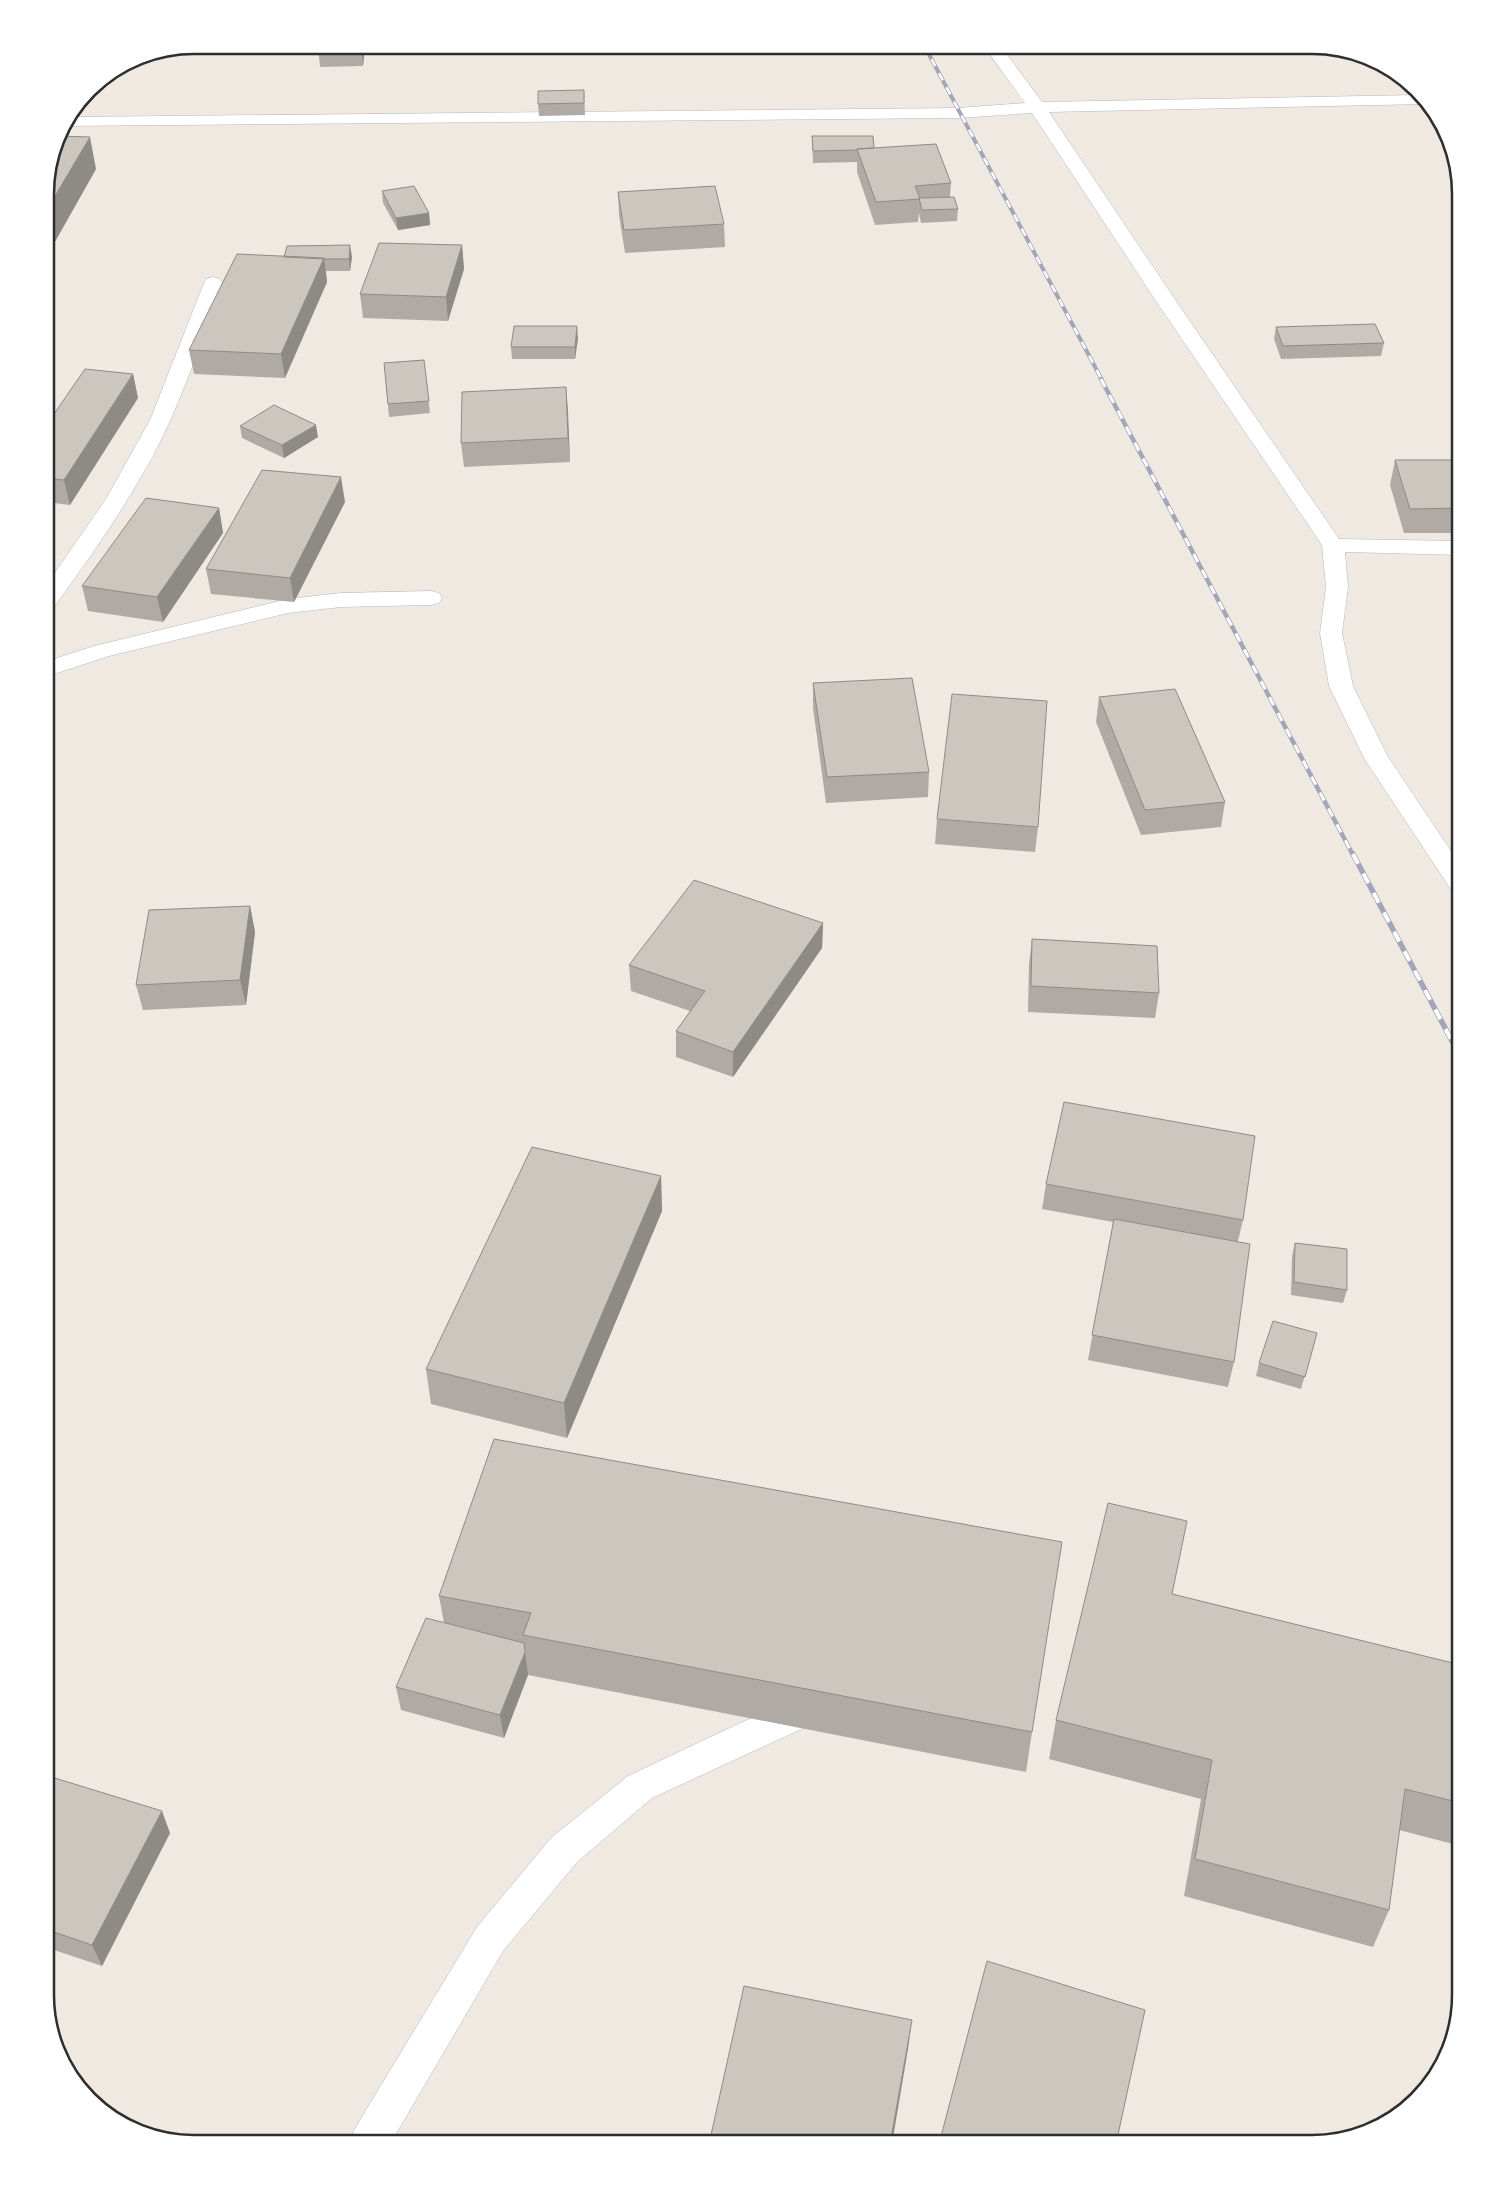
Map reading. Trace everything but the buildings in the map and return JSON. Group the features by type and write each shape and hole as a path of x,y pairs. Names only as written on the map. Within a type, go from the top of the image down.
{"street":[{"path":"998,54 1037,107 1166,301 1333,545 1337,587 1331,633 1341,686 1376,758 1452,872"},
{"path":"73,122 958,112 1037,107 1416,100"},
{"path":"54,591 88,546 139,462 178,378 213,283"},
{"path":"1333,545 1452,548"},
{"path":"54,667 102,651 288,606 341,600 431,598"},
{"path":"373,2135 490,1939 564,1850 640,1787 750,1734 822,1704"}],"railway":[{"path":"929,54 1102,380"},
{"path":"1101,379 1353,855"},
{"path":"1353,854 1452,1041"}]}
